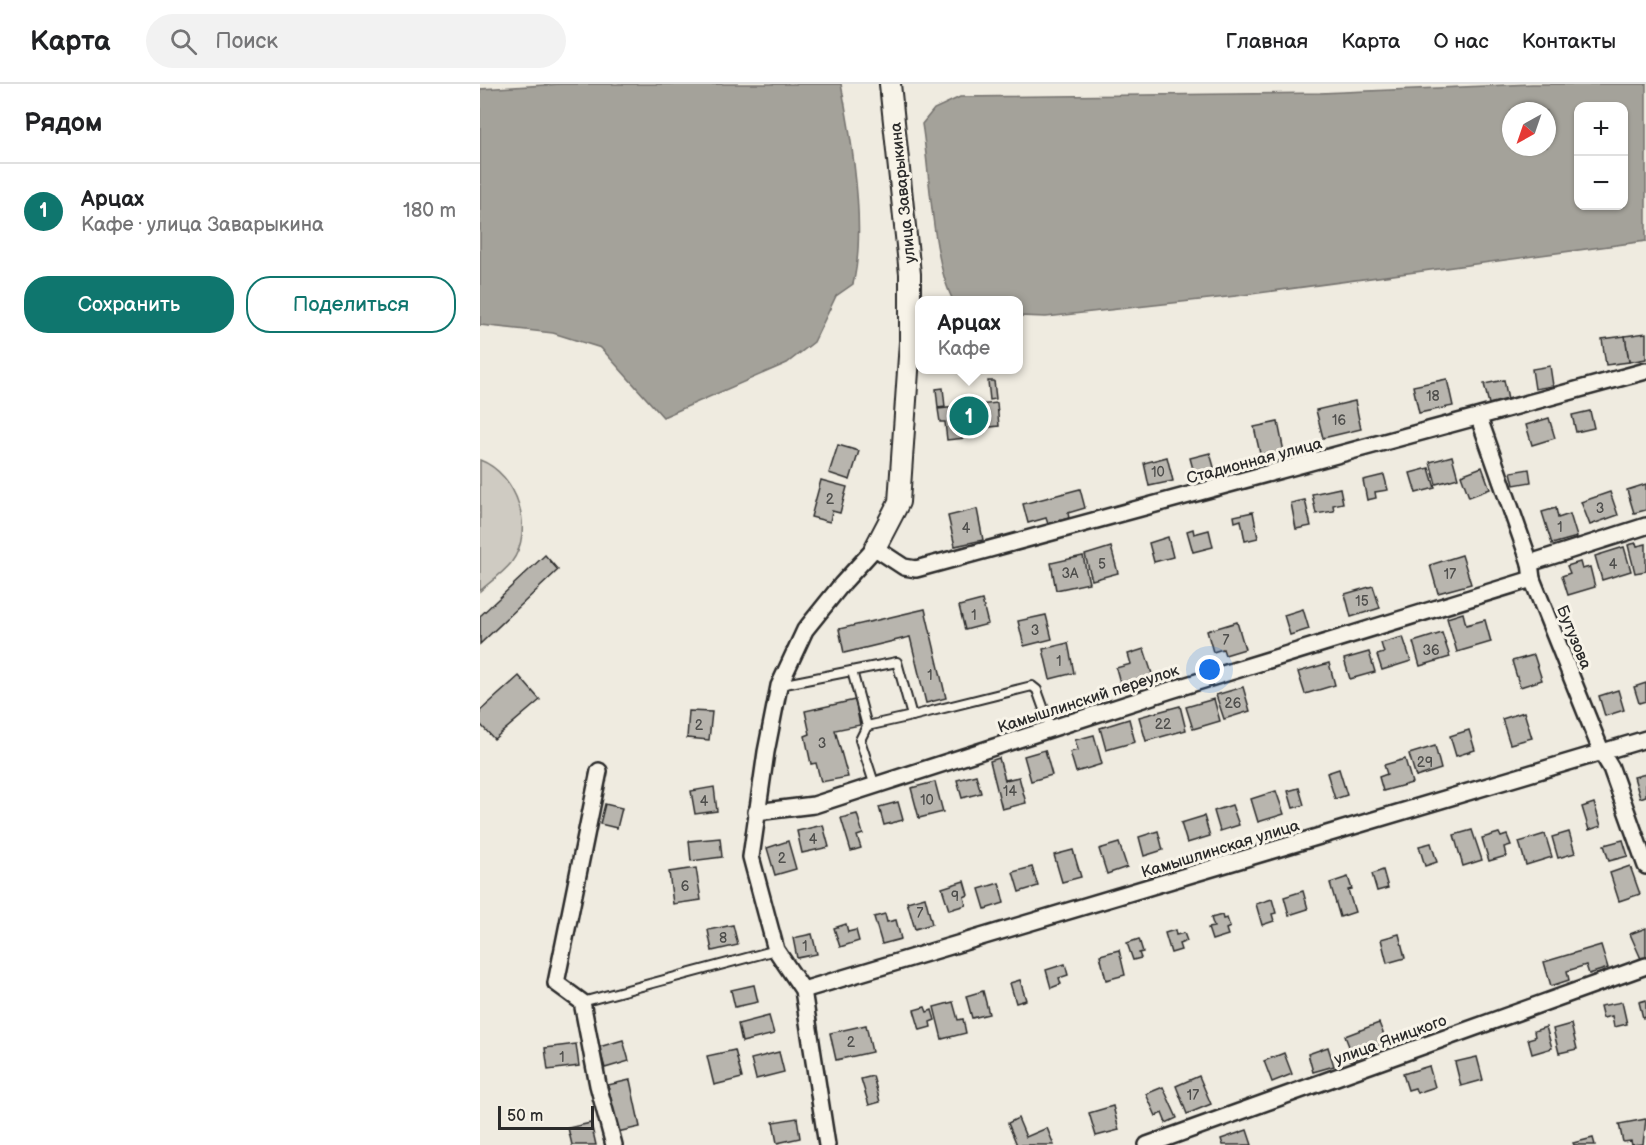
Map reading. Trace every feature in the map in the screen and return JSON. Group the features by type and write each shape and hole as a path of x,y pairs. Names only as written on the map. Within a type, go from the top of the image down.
{"street":[{"name":"улица Заварыкина","path":"875,548 900,502 910,342 910,274 890,84"},
{"name":"Стадионная улица","path":"875,548 904,567 916,569 1646,371"},
{"name":"Бутузова","path":"1479,418 1530,563 1532,579 1602,753 1611,768 1646,866"},
{"path":"1530,563 1646,526"},
{"path":"827,1145 803,990 776,950 751,857 756,812 779,686 805,630 875,548"},
{"name":"Камышлинский переулок","path":"756,812 814,805 1532,579"},
{"name":"Камышлинская улица","path":"803,990 1646,740"},
{"path":"599,771 556,982 582,1002 598,1084 614,1145"},
{"name":"улица Яницкого","path":"1147,1145 1646,966"}],"lane":[{"path":"779,686 897,662 912,716"},
{"path":"852,671 867,726 860,740 875,786"},
{"path":"867,726 1032,686 1037,690 1051,729"},
{"path":"582,1002 776,950"}],"shaded area":[{"path":"561,84 841,84 856,184 859,237 857,262 853,284 836,296 814,342 787,363 663,417 601,348 553,333 480,325 480,89"},
{"path":"1532,84 1646,84 1646,241 1236,296 1046,317 1023,316 1023,296 951,296 940,263 936,240 922,124 934,109 960,97 1320,93"},
{"path":"480,460 493,467 504,477 513,490 519,504 522,535 511,563 480,591"}],"building":[{"path":"1646,333 1646,359 1629,362 1625,336"},
{"path":"1625,336 1629,362 1606,365 1602,339"},
{"path":"1550,366 1553,386 1535,389 1532,369"},
{"path":"1447,379 1453,406 1419,413 1413,386"},
{"path":"1504,380 1508,400 1489,404 1484,384"},
{"path":"988,381 994,381 996,399 990,400"},
{"path":"943,388 945,407 938,408 936,389"},
{"path":"1355,401 1361,429 1323,438 1316,410"},
{"path":"997,403 999,426 973,429 974,437 947,440 945,422 940,422 938,409"},
{"path":"1590,411 1594,428 1576,432 1572,415"},
{"path":"1549,418 1555,438 1532,445 1526,425"},
{"path":"1278,422 1284,452 1261,458 1254,427"},
{"path":"838,445 859,451 850,480 829,473"},
{"path":"1210,453 1216,474 1196,480 1190,458"},
{"path":"1452,456 1458,478 1436,484 1430,462"},
{"path":"1167,457 1173,481 1149,486 1144,463"},
{"path":"1482,467 1490,489 1469,497 1461,475"},
{"path":"1429,468 1435,488 1416,493 1410,473"},
{"path":"1529,469 1531,482 1514,485 1511,472"},
{"path":"1384,475 1388,490 1375,492 1376,498 1367,500 1363,480"},
{"path":"821,480 847,487 840,513 832,511 830,522 811,517"},
{"path":"1646,484 1646,510 1634,513 1627,490"},
{"path":"1340,488 1343,503 1333,505 1334,511 1316,514 1312,494"},
{"path":"1080,489 1085,508 1068,513 1069,518 1048,524 1046,518 1028,523 1023,504"},
{"path":"1610,492 1618,515 1590,525 1581,502"},
{"path":"1305,500 1311,526 1296,529 1291,503"},
{"path":"1556,508 1558,518 1570,514 1577,537 1552,544 1542,512"},
{"path":"977,509 983,540 955,546 948,516"},
{"path":"1253,512 1258,538 1245,541 1241,520 1235,522 1234,516"},
{"path":"1193,529 1194,534 1209,530 1213,547 1193,552 1187,531"},
{"path":"1168,537 1173,557 1154,562 1149,543"},
{"path":"1636,543 1637,546 1646,544 1646,571 1635,573 1628,545"},
{"path":"1111,547 1118,573 1092,580 1085,555"},
{"path":"1624,547 1631,571 1602,580 1595,556"},
{"path":"545,555 558,570 480,644 480,616"},
{"path":"1462,555 1471,584 1438,593 1430,565"},
{"path":"1083,556 1089,583 1056,590 1051,563"},
{"path":"1580,562 1582,569 1590,567 1595,587 1568,595 1562,576 1570,573 1567,566"},
{"path":"1373,586 1380,608 1351,617 1345,594"},
{"path":"982,600 988,624 965,630 959,606"},
{"path":"925,609 946,698 926,703 910,637 844,653 839,629"},
{"path":"1303,609 1309,629 1290,635 1284,615"},
{"path":"1463,613 1466,625 1485,620 1491,642 1457,652 1447,618"},
{"path":"1046,615 1052,639 1024,646 1018,621"},
{"path":"1237,622 1245,649 1225,655 1223,649 1213,652 1207,631"},
{"path":"1442,633 1450,657 1420,666 1413,642"},
{"path":"1403,637 1411,661 1382,670 1377,655 1384,653 1381,643"},
{"path":"1068,643 1074,673 1050,679 1043,649"},
{"path":"1144,649 1154,680 1122,690 1116,668 1131,664 1128,654"},
{"path":"1369,652 1375,672 1350,679 1344,659"},
{"path":"1534,655 1542,680 1520,687 1512,661"},
{"path":"1329,663 1335,685 1305,694 1298,672"},
{"path":"519,676 540,700 494,739 480,724 480,711"},
{"path":"1646,683 1646,701 1639,703 1634,687"},
{"path":"1243,687 1250,711 1224,719 1216,695"},
{"path":"1618,690 1624,710 1605,716 1599,696"},
{"path":"1214,699 1220,721 1193,729 1186,707"},
{"path":"855,700 860,725 835,730 848,777 821,782 816,763 811,764 805,736 810,734 805,711"},
{"path":"1180,706 1186,730 1146,741 1139,717"},
{"path":"689,711 712,712 709,740 687,738"},
{"path":"1524,712 1532,738 1510,744 1502,719"},
{"path":"1129,719 1135,742 1106,750 1100,728"},
{"path":"1469,730 1475,750 1456,756 1450,736"},
{"path":"1094,735 1102,764 1076,772 1070,752 1078,750 1075,740"},
{"path":"1435,746 1441,769 1416,777 1409,754"},
{"path":"1045,750 1052,775 1031,781 1024,756"},
{"path":"999,758 1005,780 1019,777 1026,803 1002,809 990,761"},
{"path":"1405,759 1412,783 1383,791 1379,777 1387,774 1384,765"},
{"path":"1339,769 1347,795 1335,799 1327,773"},
{"path":"1646,774 1646,796 1640,798 1634,777"},
{"path":"976,775 981,793 962,798 957,780"},
{"path":"935,782 943,812 919,818 911,788"},
{"path":"714,787 717,811 695,814 691,791"},
{"path":"1299,788 1304,805 1293,808 1288,791"},
{"path":"1276,791 1284,814 1258,822 1251,799"},
{"path":"898,802 903,820 884,825 879,807"},
{"path":"1594,803 1601,826 1589,830 1582,807"},
{"path":"605,804 622,808 617,828 600,824"},
{"path":"1232,805 1239,825 1220,831 1214,811"},
{"path":"857,814 863,834 857,836 861,848 851,851 841,818"},
{"path":"1204,816 1210,836 1187,843 1181,823"},
{"path":"823,825 829,847 802,853 797,831"},
{"path":"1472,830 1482,860 1463,866 1454,835"},
{"path":"1158,831 1163,850 1144,856 1139,837"},
{"path":"1569,832 1575,853 1558,858 1552,837"},
{"path":"1499,833 1501,837 1507,835 1511,845 1504,847 1506,856 1489,861 1482,838"},
{"path":"1545,834 1552,857 1526,865 1519,842"},
{"path":"720,838 722,857 691,861 689,841"},
{"path":"1623,840 1628,856 1609,861 1604,845"},
{"path":"788,841 796,869 775,875 767,848"},
{"path":"1119,843 1127,867 1107,874 1099,849"},
{"path":"1431,843 1437,862 1425,866 1419,846"},
{"path":"1073,850 1081,877 1062,882 1054,855"},
{"path":"1630,866 1640,894 1619,901 1610,873"},
{"path":"1032,867 1038,886 1019,892 1013,872"},
{"path":"696,868 701,900 673,904 669,872"},
{"path":"1383,870 1388,888 1377,891 1372,874"},
{"path":"1348,877 1352,889 1348,890 1355,912 1340,917 1330,883"},
{"path":"964,881 968,895 964,897 966,905 949,910 942,888"},
{"path":"999,883 1004,903 985,909 979,889"},
{"path":"1303,891 1308,909 1289,915 1284,897"},
{"path":"925,897 932,924 915,929 907,902"},
{"path":"1272,899 1276,913 1272,914 1274,921 1262,925 1256,904"},
{"path":"885,914 887,922 896,920 901,939 882,944 874,917"},
{"path":"1222,915 1223,919 1227,918 1230,927 1226,929 1228,935 1212,940 1208,928 1214,927 1211,918"},
{"path":"846,924 848,932 856,930 859,941 840,947 834,928"},
{"path":"733,925 738,945 712,951 708,930"},
{"path":"1646,928 1646,959 1642,961 1630,934"},
{"path":"1175,930 1176,935 1184,933 1187,941 1179,944 1181,950 1171,953 1165,933"},
{"path":"812,934 817,954 797,958 793,938"},
{"path":"1399,934 1405,958 1387,963 1381,939"},
{"path":"1139,939 1143,952 1139,953 1141,958 1133,960 1127,943"},
{"path":"1601,945 1608,968 1589,974 1586,965 1567,971 1569,980 1551,986 1544,962"},
{"path":"1119,950 1125,975 1106,980 1100,955"},
{"path":"1065,964 1068,975 1059,978 1061,984 1051,988 1046,970"},
{"path":"1020,980 1026,1000 1016,1003 1010,983"},
{"path":"754,985 758,1002 735,1007 731,990"},
{"path":"983,991 989,1014 972,1018 966,996"},
{"path":"1646,1000 1646,1017 1643,1018 1639,1002"},
{"path":"953,1002 958,1020 963,1019 966,1033 942,1039 934,1007"},
{"path":"1622,1002 1627,1024 1614,1027 1612,1016 1603,1018 1600,1006"},
{"path":"925,1007 927,1012 932,1010 935,1020 930,1022 931,1027 920,1030 914,1010"},
{"path":"769,1016 774,1034 742,1042 738,1024"},
{"path":"1379,1023 1388,1045 1354,1059 1345,1036"},
{"path":"1571,1024 1577,1049 1559,1053 1553,1029"},
{"path":"866,1025 872,1052 836,1060 830,1033"},
{"path":"1546,1027 1552,1048 1532,1054 1528,1039 1535,1037 1534,1031"},
{"path":"623,1040 629,1061 605,1068 599,1047"},
{"path":"576,1044 579,1066 548,1070 545,1048"},
{"path":"1328,1047 1334,1066 1313,1072 1308,1054"},
{"path":"735,1050 742,1078 714,1085 707,1056"},
{"path":"779,1052 784,1072 756,1079 751,1059"},
{"path":"1284,1053 1292,1074 1272,1082 1264,1061"},
{"path":"1477,1057 1483,1080 1461,1086 1455,1062"},
{"path":"1429,1066 1435,1087 1417,1093 1415,1088 1408,1090 1403,1074"},
{"path":"873,1076 880,1102 869,1105 861,1079"},
{"path":"1199,1076 1211,1104 1187,1114 1176,1086"},
{"path":"630,1080 640,1127 617,1132 608,1085"},
{"path":"1163,1087 1177,1118 1166,1123 1162,1113 1156,1116 1146,1094"},
{"path":"1113,1106 1119,1130 1096,1136 1089,1113"},
{"path":"797,1118 800,1138 777,1143 773,1122"},
{"path":"1018,1118 1026,1137 1047,1128 1054,1145 1017,1145 1008,1123"},
{"path":"1646,1119 1643,1144 1632,1145 1631,1141 1623,1142 1619,1124"},
{"path":"591,1123 596,1145 572,1145 568,1128"},
{"path":"1247,1130 1252,1145 1223,1145 1221,1139"},
{"path":"1593,1138 1595,1145 1574,1145 1573,1143"}],"place":[{"name":"Арцах","path":"969,416"}]}
